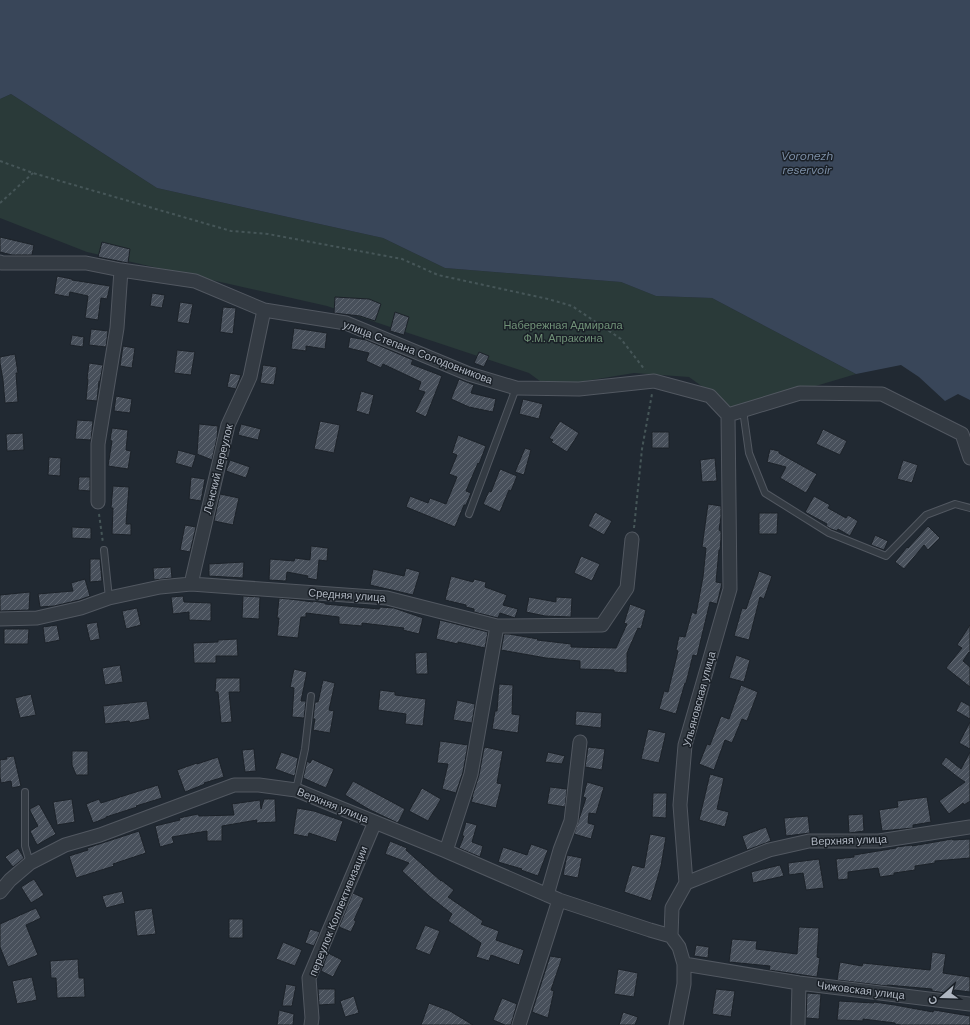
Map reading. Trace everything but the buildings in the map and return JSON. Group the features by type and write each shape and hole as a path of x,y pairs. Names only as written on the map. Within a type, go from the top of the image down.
{"street":[{"name":"улица Степана Солодовникова","path":"0,262 86,263 195,282 264,310 346,323 469,374 516,388 579,389 654,382 710,396 728,415"},
{"path":"98,502 98,444 117,328 121,270"},
{"name":"Ленский переулок","path":"191,584 228,425 250,376 264,310"},
{"path":"728,415 800,393 882,394 962,434 970,458"},
{"name":"Ульяновская улица","path":"686,883 680,805 685,745 730,589 728,415"},
{"name":"Средняя улица","path":"0,619 37,618 81,608 109,598 160,587 191,584 388,598 497,626 602,625 627,588 632,539"},
{"path":"446,851 471,774 497,626"},
{"path":"547,895 560,850 571,821 580,742"},
{"name":"Верхняя улица","path":"0,892 10,880 30,863 65,845 100,835 234,785 258,785 296,790 446,851 559,900 671,936"},
{"name":"переулок Коллективизации","path":"311,1025 312,1018 309,978 375,822"},
{"name":"Верхняя улица","path":"686,883 769,850 809,841 879,841 969,825"},
{"path":"676,1025 684,984 684,964 679,947 671,936 672,908 686,883"},
{"path":"519,1025 559,900"},
{"name":"Чижовская улица","path":"684,964 799,983 970,1004"},
{"path":"798,1025 799,983"}],"lane":[{"path":"469,514 516,388"},
{"path":"743,410 749,453 765,492 829,533 886,556 926,515 955,504 970,508"},
{"path":"104,550 109,598"},
{"path":"296,790 305,749 311,696"},
{"path":"25,792 25,846 30,863"}],"path":[{"path":"0,161 33,173 231,231 268,234 402,259 438,275 548,299 572,306 621,339 654,382 642,449 632,539"},
{"path":"0,203 33,173"},
{"path":"98,502 104,550"}],"green space":[{"name":"Набережная Адмирала Ф.М. Апраксина","path":"11,94 157,188 383,238 445,268 621,282 656,296 712,298 856,374 735,410 689,377 634,373 548,387 529,373 327,306 87,252 0,218 0,99"}],"water":[{"name":"Voronezh reservoir","path":"0,0 970,0 970,400 958,394 945,401 919,377 901,365 856,374 712,298 656,296 621,282 445,268 383,238 157,188 11,94 0,99"}]}
